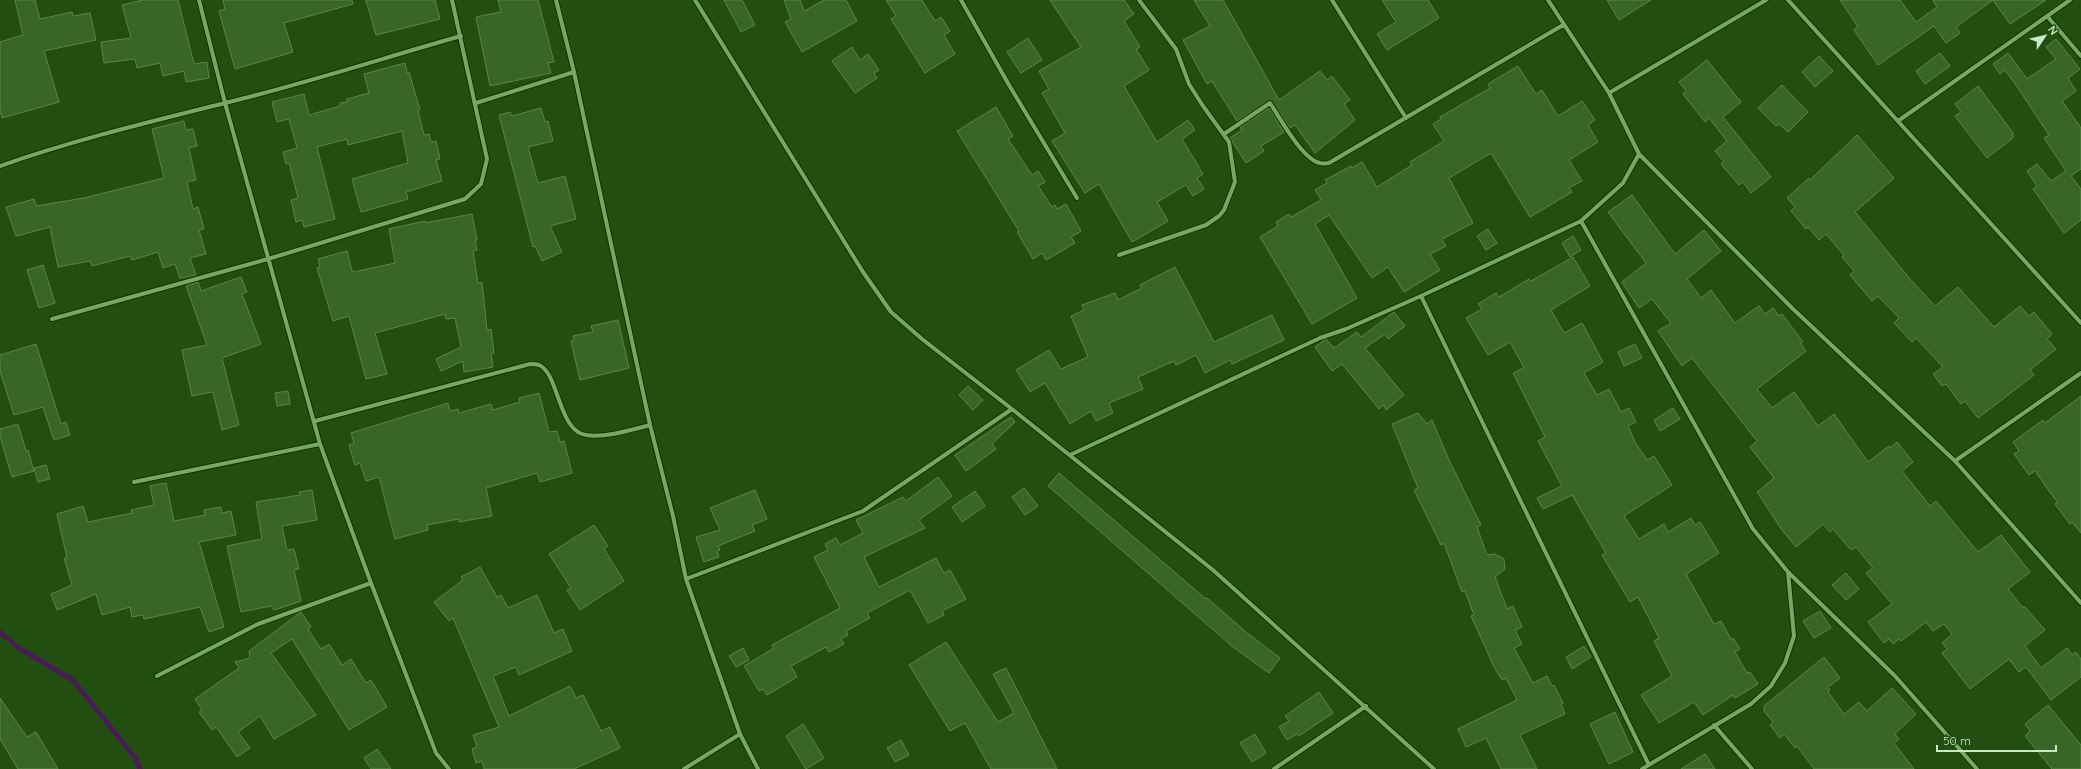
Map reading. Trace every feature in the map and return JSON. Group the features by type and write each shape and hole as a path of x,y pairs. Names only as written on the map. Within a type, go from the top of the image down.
{"street":[{"path":"199,0 225,103 315,421 320,444 436,753 449,769"},
{"path":"52,319 268,258 465,199 481,184 487,159 476,103 452,0"},
{"path":"556,0 574,72 650,425 673,516 686,579 740,734 758,769"},
{"path":"696,0 863,272 891,312 922,339 1213,570 1366,706 1434,769"},
{"path":"961,0 1008,85 1077,198"},
{"path":"1118,255 1206,225 1220,216 1224,210 1235,182 1229,142 1189,84 1176,49 1139,0"},
{"path":"1332,0 1406,118"},
{"path":"1548,0 1609,93 1639,154 1793,309 1955,461 2081,603"},
{"path":"1609,93 1766,0"},
{"path":"1788,0 2081,323"},
{"path":"1898,121 2070,0"},
{"path":"2047,16 2081,56"},
{"path":"1224,134 1270,103 1296,142 1311,159 1320,164 1329,163 1563,25"},
{"path":"0,166 51,148 225,103 461,36"},
{"path":"476,103 574,72"},
{"path":"1070,455 1320,338 1346,329 1421,296 1581,221 1623,183 1639,154"},
{"path":"1581,221 1753,529 1788,572 1895,676 1977,769"},
{"path":"1421,296 1649,765"},
{"path":"315,421 530,364 540,366 548,375 568,421 575,431 585,435 612,434 650,425"},
{"path":"1955,461 2081,373"},
{"path":"686,579 863,510 917,475 1012,409"},
{"path":"134,482 320,444"},
{"path":"1642,769 1751,704 1771,686 1785,663 1794,636 1788,572"},
{"path":"157,676 258,624 371,583"},
{"path":"1274,769 1366,706"},
{"path":"1714,725 1752,769"},
{"path":"684,769 740,734"}],"building":[{"path":"15,0 35,0 40,19 72,12 73,16 90,13 96,40 44,51 59,102 2,118 0,110 0,42 23,35"},
{"path":"143,0 178,0 194,64 207,62 209,78 186,82 184,71 163,76 160,63 137,68 135,59 104,63 101,42 131,38 122,5"},
{"path":"223,0 352,0 353,4 284,23 293,52 235,69 219,11 225,9"},
{"path":"366,0 435,0 440,19 376,35"},
{"path":"498,0 538,0 554,62 548,63 551,73 490,86 476,17 501,12"},
{"path":"724,0 742,0 755,25 741,32"},
{"path":"784,0 800,0 804,11 824,0 846,0 857,21 802,52 785,22 791,19"},
{"path":"886,0 922,0 935,21 941,17 950,31 944,35 955,54 925,73 891,19 896,16"},
{"path":"1050,0 1124,0 1134,14 1124,21 1140,47 1136,49 1149,70 1124,86 1157,142 1188,120 1195,130 1182,139 1203,174 1197,178 1204,189 1193,196 1186,185 1157,202 1168,221 1132,242 1099,184 1085,193 1052,141 1065,133 1042,93 1049,89 1039,71 1081,47"},
{"path":"1194,0 1223,0 1279,100 1320,71 1327,80 1332,76 1350,100 1344,104 1355,120 1315,153 1295,125 1290,128 1271,100 1237,121 1212,81 1207,84 1183,40 1210,26"},
{"path":"1382,0 1428,0 1439,18 1387,50 1377,34 1396,22"},
{"path":"1607,0 1651,0 1619,20"},
{"path":"1840,0 1900,0 1916,22 1937,7 1933,0 1993,0 1956,27 1960,33 1946,43 1934,26 1878,65 1854,30 1858,27"},
{"path":"1993,0 2046,0 2010,24"},
{"path":"1028,38 1042,60 1021,73 1007,52"},
{"path":"2056,39 2080,69 2068,78 2076,91 2062,101 2081,128 2081,169 2071,176 2081,189 2081,220 2064,233 2033,189 2037,186 2027,171 2037,164 2051,181 2066,171 2044,138 2049,135 2020,91 2005,70 2000,74 1993,64 2008,53 2027,79 2056,59 2046,47"},
{"path":"852,47 860,60 868,54 879,70 874,73 877,78 855,93 832,61"},
{"path":"1940,53 1950,66 1925,84 1916,71"},
{"path":"1819,56 1833,71 1815,87 1802,72"},
{"path":"1707,60 1741,102 1723,117 1771,177 1751,193 1743,182 1739,185 1721,164 1724,162 1715,151 1727,141 1709,118 1705,122 1683,94 1686,91 1679,82"},
{"path":"405,63 420,110 418,111 424,135 429,134 431,142 436,141 440,159 436,160 442,181 406,192 408,199 361,212 352,179 408,163 402,131 348,145 347,139 317,147 335,219 304,227 302,220 296,222 291,200 298,198 289,163 286,164 283,152 297,148 289,119 277,122 272,102 304,94 309,115 340,106 340,103 347,102 347,99 369,93 364,74"},
{"path":"1518,66 1536,94 1542,90 1558,116 1582,101 1595,120 1588,125 1598,142 1569,160 1582,181 1569,188 1572,192 1530,217 1491,153 1449,178 1473,223 1442,239 1446,246 1430,254 1440,270 1404,292 1388,267 1372,278 1329,215 1315,224 1357,298 1312,324 1260,237 1278,226 1276,222 1289,214 1291,217 1321,200 1315,190 1327,183 1325,180 1351,166 1352,168 1362,162 1377,187 1412,165 1410,162 1444,141 1433,124 1441,119 1440,117 1490,88 1488,84"},
{"path":"1782,85 1808,112 1788,132 1779,124 1776,126 1758,108"},
{"path":"1978,86 2013,133 2013,138 1987,158 1955,116 1961,112 1955,104"},
{"path":"996,107 1013,136 1008,139 1032,175 1038,171 1045,182 1038,186 1052,207 1055,205 1057,209 1066,204 1081,231 1071,237 1075,243 1046,260 1042,253 1033,259 1017,232 1019,231 957,131"},
{"path":"541,108 545,122 548,121 553,141 528,147 538,183 565,176 576,219 550,226 562,252 542,261 535,246 533,247 499,115 510,112 512,116"},
{"path":"1269,108 1284,132 1261,146 1264,151 1246,163 1230,138 1242,130 1240,127"},
{"path":"184,121 186,130 193,129 197,146 189,148 196,180 187,182 193,209 198,207 204,229 199,230 206,254 190,258 196,275 180,278 175,264 163,268 158,252 132,260 130,256 92,266 90,261 58,267 50,227 16,236 6,207 34,199 36,206 84,198 164,178 152,129"},
{"path":"1857,135 1894,178 1855,212 1910,279 1935,306 1958,287 1994,327 2020,306 2029,316 2034,312 2052,334 2047,339 2056,349 2030,370 2034,375 1978,418 1965,401 1961,404 1946,384 1942,386 1933,374 1943,367 1916,338 1912,342 1894,323 1899,318 1878,296 1872,301 1850,275 1854,271 1842,257 1844,255 1826,234 1819,240 1808,227 1806,229 1791,211 1795,207 1787,198 1809,178 1810,180"},
{"path":"1632,195 1675,254 1704,230 1721,251 1687,279 1701,298 1711,290 1735,323 1759,306 1765,314 1773,308 1779,316 1782,314 1803,342 1800,343 1806,351 1757,389 1772,408 1794,392 1818,426 1834,414 1868,462 1889,446 1890,448 1897,442 1913,462 1902,471 1930,506 1936,501 1978,552 2001,535 2030,572 2008,589 2023,608 2024,606 2045,630 2025,646 2041,668 2067,648 2072,655 2076,652 2081,659 2081,677 2051,700 2026,667 2019,672 2009,659 1970,689 1942,653 1947,649 1942,643 1952,634 1944,624 1933,631 1926,622 1901,641 1899,639 1893,644 1889,639 1884,643 1868,622 1892,604 1866,573 1873,568 1856,547 1851,550 1833,529 1830,532 1823,524 1796,547 1782,530 1757,492 1774,478 1750,447 1757,441 1692,358 1682,366 1658,331 1671,323 1652,299 1639,308 1622,282 1646,263 1608,212"},
{"path":"472,214 477,240 475,241 477,250 473,251 478,283 482,282 487,330 491,329 494,353 491,354 493,367 464,372 463,361 441,371 436,359 461,347 455,318 446,319 445,314 375,333 387,374 366,379 349,316 333,321 317,268 320,267 318,259 347,251 352,271 354,272 395,263 389,229 425,221 425,223"},
{"path":"1488,229 1497,243 1486,250 1477,236"},
{"path":"1573,236 1581,250 1570,257 1562,243"},
{"path":"1573,257 1590,286 1551,310 1564,333 1582,323 1603,362 1584,373 1597,395 1609,389 1621,412 1629,408 1636,422 1628,426 1635,442 1647,460 1654,456 1672,485 1624,516 1639,539 1664,524 1668,532 1691,518 1695,525 1700,522 1719,553 1686,574 1714,624 1721,621 1731,639 1733,638 1740,649 1735,652 1747,673 1750,672 1758,684 1735,698 1733,695 1703,715 1694,702 1659,723 1641,695 1672,676 1654,641 1659,638 1638,597 1630,602 1602,555 1606,553 1572,495 1543,509 1537,498 1562,486 1538,441 1545,437 1513,373 1524,368 1510,342 1488,355 1466,318 1482,309 1478,304 1496,293 1499,297 1529,279 1531,281"},
{"path":"43,265 55,303 39,308 27,270"},
{"path":"1175,267 1214,342 1272,315 1284,340 1232,364 1230,360 1205,373 1196,355 1176,365 1174,361 1138,377 1143,389 1109,403 1113,413 1096,421 1091,411 1070,424 1045,383 1030,392 1016,370 1049,350 1061,369 1088,357 1071,316 1084,310 1082,305 1115,293 1118,300 1142,288 1140,285"},
{"path":"241,277 247,292 242,294 261,344 222,358 239,425 222,430 213,392 192,396 182,350 207,345 186,286 198,282 201,291"},
{"path":"1394,312 1405,326 1388,339 1385,334 1365,348 1404,395 1386,410 1384,405 1379,409 1342,364 1332,371 1315,347 1326,339 1334,348 1357,332 1361,337"},
{"path":"618,320 629,368 580,380 571,341 574,341 573,336 593,332 591,326"},
{"path":"36,344 61,424 66,422 70,435 54,440 43,407 14,415 0,371 0,355"},
{"path":"1635,344 1642,358 1624,366 1618,352"},
{"path":"968,386 983,400 973,410 959,395"},
{"path":"288,391 290,404 277,406 275,393"},
{"path":"539,393 549,432 557,431 560,442 564,441 572,473 540,482 537,473 486,488 492,516 459,522 459,519 427,525 428,530 395,539 379,477 366,481 360,463 355,465 349,445 354,443 351,433 448,403 450,411 458,409 459,413 491,404 493,410 520,402 519,398"},
{"path":"2081,396 2081,533 2072,522 2070,524 2055,504 2057,502 2035,471 2029,475 2014,454 2019,451 2013,442 2043,420 2045,423"},
{"path":"1673,408 1680,419 1660,431 1654,420"},
{"path":"1418,413 1427,424 1432,420 1449,460 1481,525 1477,527 1487,555 1495,554 1504,559 1505,569 1495,577 1507,609 1513,606 1522,627 1515,630 1522,644 1514,648 1533,683 1547,676 1552,686 1554,685 1563,703 1561,704 1565,714 1520,735 1537,769 1501,769 1486,738 1466,747 1458,729 1517,700 1506,678 1502,680 1495,669 1471,616 1474,615 1465,591 1462,592 1444,543 1441,545 1414,490 1418,488 1392,424"},
{"path":"1011,417 1015,422 992,444 996,449 966,471 955,455"},
{"path":"18,424 34,471 12,477 0,436 0,429"},
{"path":"46,465 50,479 38,482 34,468"},
{"path":"1059,473 1206,599 1207,598 1246,632 1280,658 1269,673 1233,647 1048,486"},
{"path":"938,477 952,496 919,520 925,528 864,557 879,587 936,558 944,573 950,570 966,599 942,611 944,615 928,623 910,590 867,613 870,618 846,631 848,635 841,639 844,644 829,652 826,647 791,666 797,677 767,695 763,689 759,691 744,666 774,648 772,645 840,608 814,557 828,550 825,544 836,538 840,545 863,533 856,520 903,497 906,501"},
{"path":"166,483 174,521 205,515 204,510 221,507 222,513 231,511 236,535 199,542 224,627 209,632 200,607 144,619 143,615 132,617 130,607 102,615 96,594 57,610 51,594 72,585 64,558 67,558 57,514 83,506 88,522 132,513 131,510 154,505 150,486"},
{"path":"1024,488 1038,506 1025,515 1012,497"},
{"path":"312,490 317,520 282,526 287,550 294,549 299,569 294,570 301,601 274,610 271,606 241,612 227,546 262,539 256,502 300,495 299,492"},
{"path":"755,490 767,519 752,525 755,531 718,546 720,550 717,551 719,557 704,562 696,537 720,530 710,508"},
{"path":"975,491 985,506 962,522 952,507"},
{"path":"594,525 608,546 604,549 624,581 580,610 567,590 571,588 549,554"},
{"path":"480,567 497,597 501,595 508,608 537,595 554,633 563,629 572,651 519,675 516,667 493,676 509,716 570,686 576,698 583,695 601,731 610,727 620,748 574,769 484,769 482,761 476,763 472,749 477,747 473,735 499,727 453,618 449,621 434,602 463,580 461,577"},
{"path":"1846,573 1859,589 1846,600 1832,585"},
{"path":"1820,611 1831,628 1814,638 1803,621"},
{"path":"301,612 311,627 308,629 321,649 329,644 342,665 351,659 366,683 371,680 387,707 349,730 292,639 271,653 316,715 274,739 260,716 238,732 250,748 237,757 216,727 212,730 199,712 202,710 195,699 239,668 235,662 250,658 249,651"},
{"path":"946,642 998,722 1014,713 993,674 1006,668 1057,769 991,769 965,723 950,731 909,665"},
{"path":"1584,646 1591,657 1572,669 1566,657"},
{"path":"743,648 749,660 736,667 729,656"},
{"path":"1824,657 1840,678 1828,687 1830,690 1828,692 1844,714 1859,702 1867,711 1892,688 1916,714 1895,734 1899,739 1894,743 1914,769 1814,769 1797,746 1795,748 1784,734 1780,738 1770,725 1773,722 1764,711 1764,706"},
{"path":"1319,692 1333,713 1299,736 1297,734 1287,740 1279,727 1289,721 1285,716"},
{"path":"0,698 27,737 36,732 58,769 18,769 0,739"},
{"path":"2048,705 2081,745 2081,769 2052,769 2025,736 2030,731 2025,724"},
{"path":"1615,712 1633,752 1609,764 1590,724"},
{"path":"803,724 824,758 806,769 786,736"},
{"path":"1255,734 1266,753 1252,762 1240,743"},
{"path":"901,740 909,755 895,762 887,748"},
{"path":"377,749 391,769 371,769 364,758"},
{"path":"1705,754 1715,769 1681,769"}],"waterway":[{"path":"0,632 17,647 73,680 136,759 140,769"}]}
